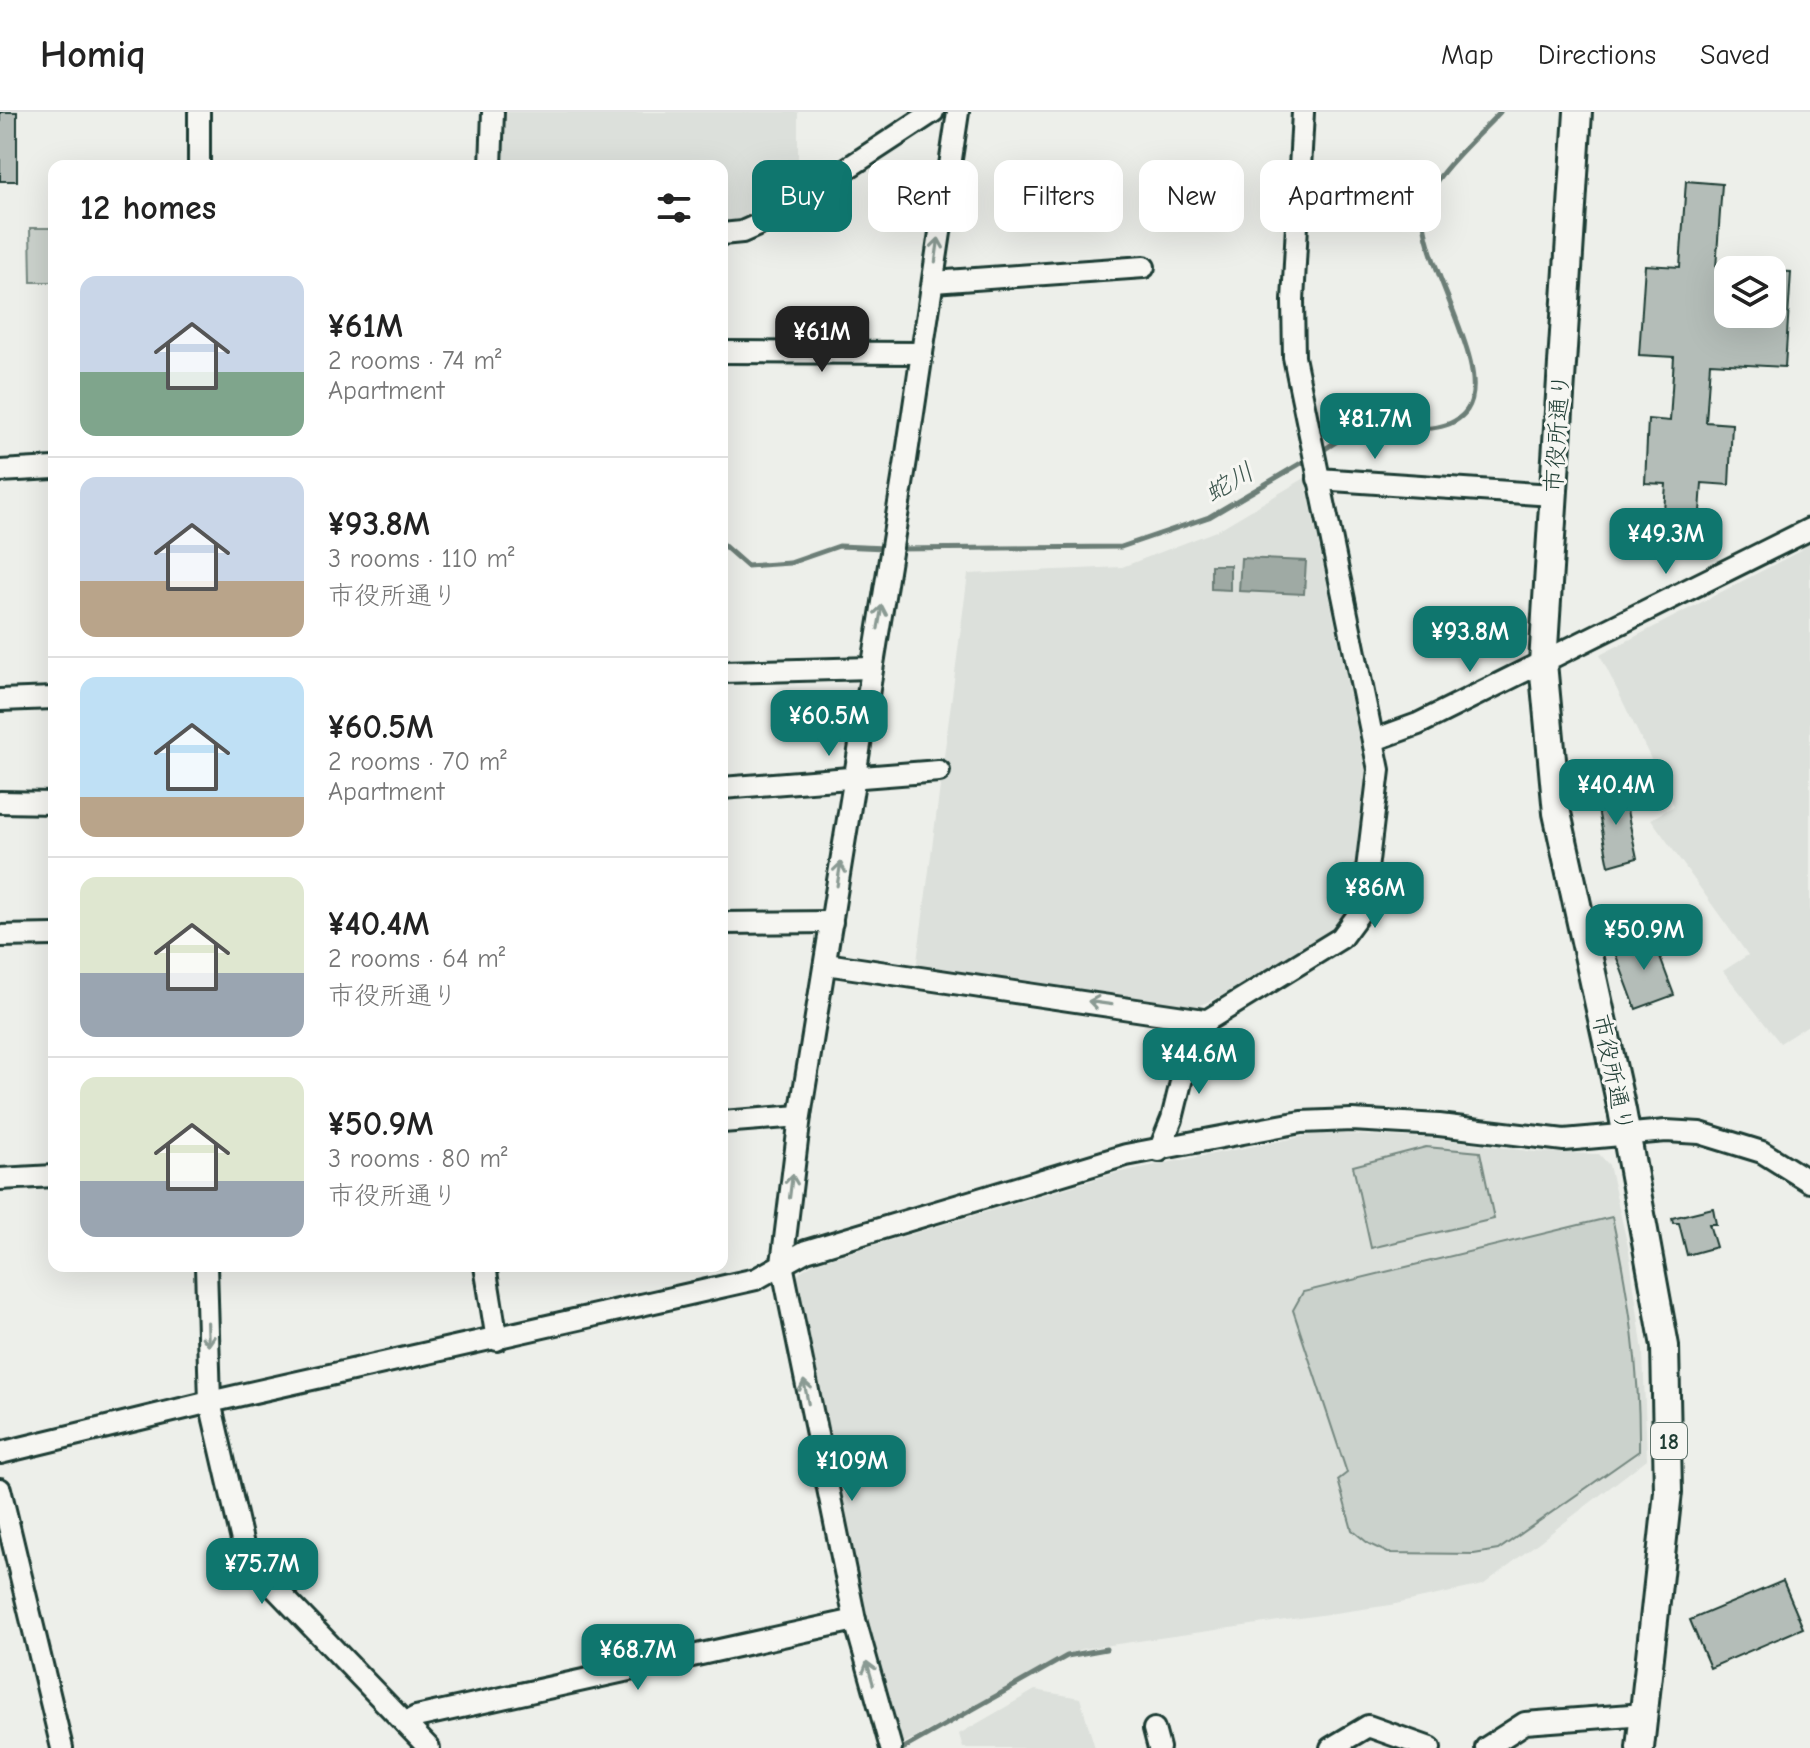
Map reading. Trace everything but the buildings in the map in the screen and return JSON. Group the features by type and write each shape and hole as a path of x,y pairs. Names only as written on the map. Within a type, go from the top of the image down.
{"main road":[{"name":"市役所通り","path":"1578,112 1543,663 1547,743 1557,813 1627,1135 1660,1310 1668,1393 1668,1492 1640,1748"}],"street":[{"path":"199,112 199,160"},
{"path":"491,160 493,112"},
{"path":"728,233 742,232 767,221 933,112"},
{"path":"891,1748 855,1620 782,1264 800,1116 958,112"},
{"path":"1159,1151 1172,1119 1192,1037 1204,1020 1326,950 1341,938 1358,915 1364,894 1378,785 1374,740 1294,357 1303,112"},
{"path":"933,282 1144,267"},
{"path":"728,352 922,353"},
{"path":"0,471 48,468"},
{"path":"1317,474 1553,495"},
{"path":"1374,740 1394,736 1810,528"},
{"path":"728,672 871,668"},
{"path":"0,700 48,698"},
{"path":"728,788 939,771"},
{"path":"0,802 48,803"},
{"path":"728,923 832,922"},
{"path":"0,936 48,935"},
{"path":"826,964 1204,1020"},
{"path":"728,1122 800,1116"},
{"path":"0,1453 210,1402 497,1340 756,1279 819,1247 1126,1155 1159,1151 1274,1126 1327,1120 1439,1125 1564,1140 1686,1131 1717,1136 1762,1152 1810,1182"},
{"path":"0,1179 48,1176"},
{"path":"206,1272 210,1402 246,1558 429,1748"},
{"path":"486,1272 497,1340"},
{"path":"0,1489 62,1748"},
{"path":"405,1723 416,1717 855,1620"},
{"path":"1486,1748 1525,1723 1644,1714"},
{"path":"1331,1748 1368,1726 1430,1748"}],"shaded area":[{"path":"497,112 798,112 798,160 752,160 752,219 728,225 728,160 495,160"},
{"path":"30,228 48,228 48,282 31,282"},
{"path":"1305,478 1366,773 1355,891 1342,917 1323,939 1291,963 1197,1007 916,969 968,574 1122,567 1216,531"},
{"path":"1810,541 1810,1024 1780,1043 1723,971 1748,955 1651,819 1674,806 1600,655 1800,551"},
{"path":"1241,558 1306,561 1304,594 1239,591"},
{"path":"1211,565 1230,565 1230,590 1211,589"},
{"path":"1321,1133 1440,1139 1536,1152 1599,1154 1609,1165 1629,1251 1643,1352 1647,1459 1483,1585 1391,1605 1082,1649 899,1746 862,1621 794,1282 801,1271 814,1263 1120,1172"},
{"path":"1426,1147 1480,1152 1494,1219 1371,1248 1353,1166"},
{"path":"1612,1217 1632,1333 1638,1391 1639,1451 1498,1550 1474,1554 1388,1553 1369,1544 1352,1530 1338,1480 1347,1473 1293,1310 1303,1292"},
{"path":"1035,1690 1080,1698 1095,1748 963,1748 959,1734"}],"waterway":[{"name":"蛇川","path":"1320,452 1363,429 1433,428 1458,419 1467,410 1473,391 1471,367 1464,340 1431,254 1424,206 1445,170 1500,112"},
{"name":"蛇川","path":"895,549 1121,547 1209,517 1308,459"},
{"name":"蛇川","path":"728,549 747,566 790,563 839,546 885,548"},
{"path":"904,1748 1067,1656 1106,1649"}]}
